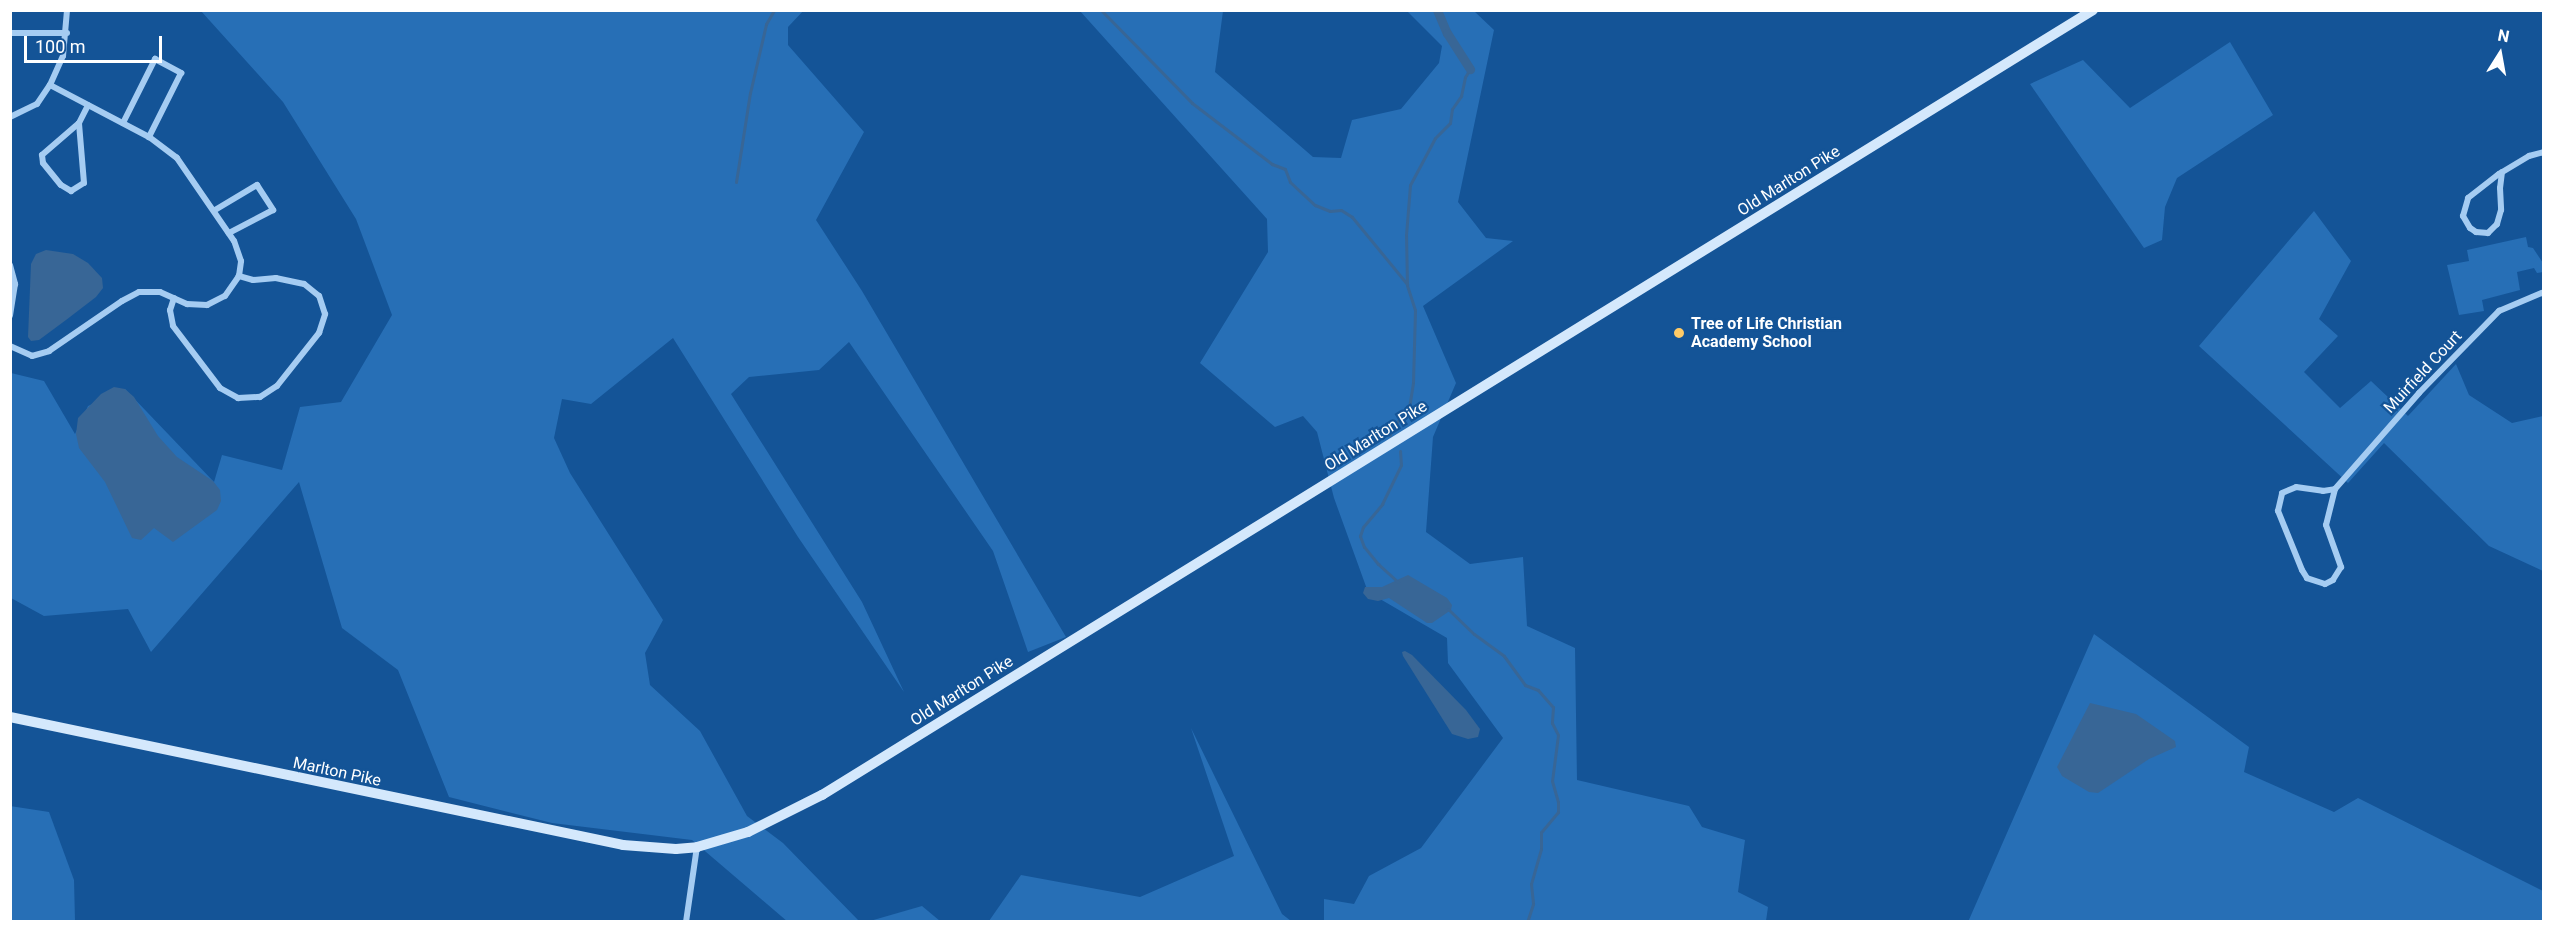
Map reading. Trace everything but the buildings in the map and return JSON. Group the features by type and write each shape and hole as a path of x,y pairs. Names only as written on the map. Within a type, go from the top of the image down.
{"street":[{"path":"10,117 38,104 50,85 63,56 67,33 67,10"},
{"name":"Old Marlton Pike","path":"659,850 697,847 748,832 822,795 2093,10"},
{"path":"10,33 67,33"},
{"path":"123,123 155,59 181,73 149,137"},
{"path":"10,346 24,354 40,355 139,292 160,292 197,306 216,302 232,289 239,276 238,251 229,233 177,158 149,137 50,85"},
{"path":"79,123 84,183 71,191 61,185 43,163 42,155 79,123 88,105"},
{"path":"2502,172 2501,210 2497,224 2488,233 2476,232 2466,223 2463,208 2468,198 2502,172 2529,156 2544,152"},
{"path":"215,210 257,185 273,210 229,233"},
{"path":"10,265 15,284 10,316"},
{"path":"174,298 170,310 173,326 220,388 238,398 260,397 277,386 319,333 325,314 319,296 304,284 276,278 253,280 239,276"},
{"name":"Muirfield Court","path":"2335,489 2288,489 2282,493 2278,503 2278,511 2302,570 2307,578 2325,584 2333,580 2341,567 2326,525 2335,489 2419,393 2499,311 2544,292"},
{"name":"Marlton Pike","path":"10,717 575,836 659,850"},
{"path":"686,921 697,847"}],"shaded area":[{"path":"804,10 788,27 788,45 864,132 816,220 862,291 1066,637 1028,652 993,551 849,342 819,370 749,377 731,394 862,602 904,692 798,537 673,338 591,404 562,399 554,438 570,473 663,620 645,653 650,685 700,731 747,816 783,843 859,921 788,922 692,840 552,823 449,797 398,670 342,628 299,482 151,652 128,609 44,616 11,598 11,373 44,381 75,434 88,406 125,389 214,482 222,455 282,470 300,407 341,402 392,315 356,219 283,102 201,11"},
{"path":"1080,11 1223,11 1215,72 1313,157 1341,158 1352,120 1401,109 1439,63 1442,46 1407,11 1474,11 1494,30 1458,202 1486,238 1513,241 1423,306 1456,383 1433,437 1426,532 1470,564 1523,557 1527,626 1575,648 1577,780 1689,806 1702,827 1745,840 1738,892 1768,907 1766,921 1324,921 1324,899 1354,904 1369,876 1421,848 1503,738 1448,663 1447,638 1368,592 1334,498 1317,432 1303,416 1275,427 1200,363 1268,252 1267,219"},
{"path":"2230,42 2273,115 2177,178 2165,207 2162,240 2144,248 2030,84 2083,60 2130,108"},
{"path":"2314,211 2351,261 2319,319 2338,336 2304,372 2340,408 2371,381 2408,416 2456,364 2469,395 2512,423 2543,416 2543,571 2489,546 2384,443 2348,483 2199,346"},
{"path":"2526,237 2528,247 2533,248 2543,263 2543,272 2537,273 2534,268 2517,272 2520,290 2482,300 2484,311 2459,315 2447,265 2469,261 2467,250"},
{"path":"46,250 73,254 88,263 102,278 103,288 96,297 39,340 31,341 28,337 31,264 36,254"},
{"path":"114,387 125,389 134,397 158,436 177,457 213,481 220,490 221,501 217,510 173,542 154,528 141,540 132,538 105,482 79,448 76,434 78,418 101,394"},
{"path":"1408,575 1447,598 1452,605 1451,610 1432,623 1427,623 1389,598 1378,601 1368,599 1363,593 1365,587 1382,587"},
{"path":"2094,634 2249,747 2244,772 2334,812 2358,798 2543,891 2543,921 1968,922"},
{"path":"1405,651 1412,655 1466,710 1480,729 1478,737 1468,739 1452,734 1403,656 1402,652"},
{"path":"2090,703 2136,714 2175,741 2176,747 2149,759 2098,793 2089,792 2062,776 2057,767"},
{"path":"1191,728 1282,914 1291,921 989,921 1021,875 1140,897 1234,856"},
{"path":"10,806 49,812 74,880 75,921 11,921"},
{"path":"922,906 940,921 870,921"}],"waterway":[{"path":"736,182 750,93 766,24 774,10"},
{"path":"1101,10 1192,103 1272,164 1285,169 1290,182 1315,205 1330,211 1341,210 1352,217 1407,284"},
{"path":"1437,10 1447,33 1470,69"},
{"path":"1390,435 1391,429 1409,408 1413,382 1415,310 1407,285 1406,235 1410,185 1435,138 1450,123 1452,109 1461,96 1465,77 1470,69"},
{"path":"1398,582 1378,564 1364,547 1360,536 1363,527 1382,504 1401,465 1400,451"},
{"path":"1448,609 1474,634 1504,656 1525,685 1538,690 1553,707 1552,723 1558,735 1552,781 1558,802 1558,812 1541,832 1541,849 1531,884 1533,904 1527,922"}],"place":[{"name":"Tree of Life Christian Academy School","path":"1679,333"}]}
